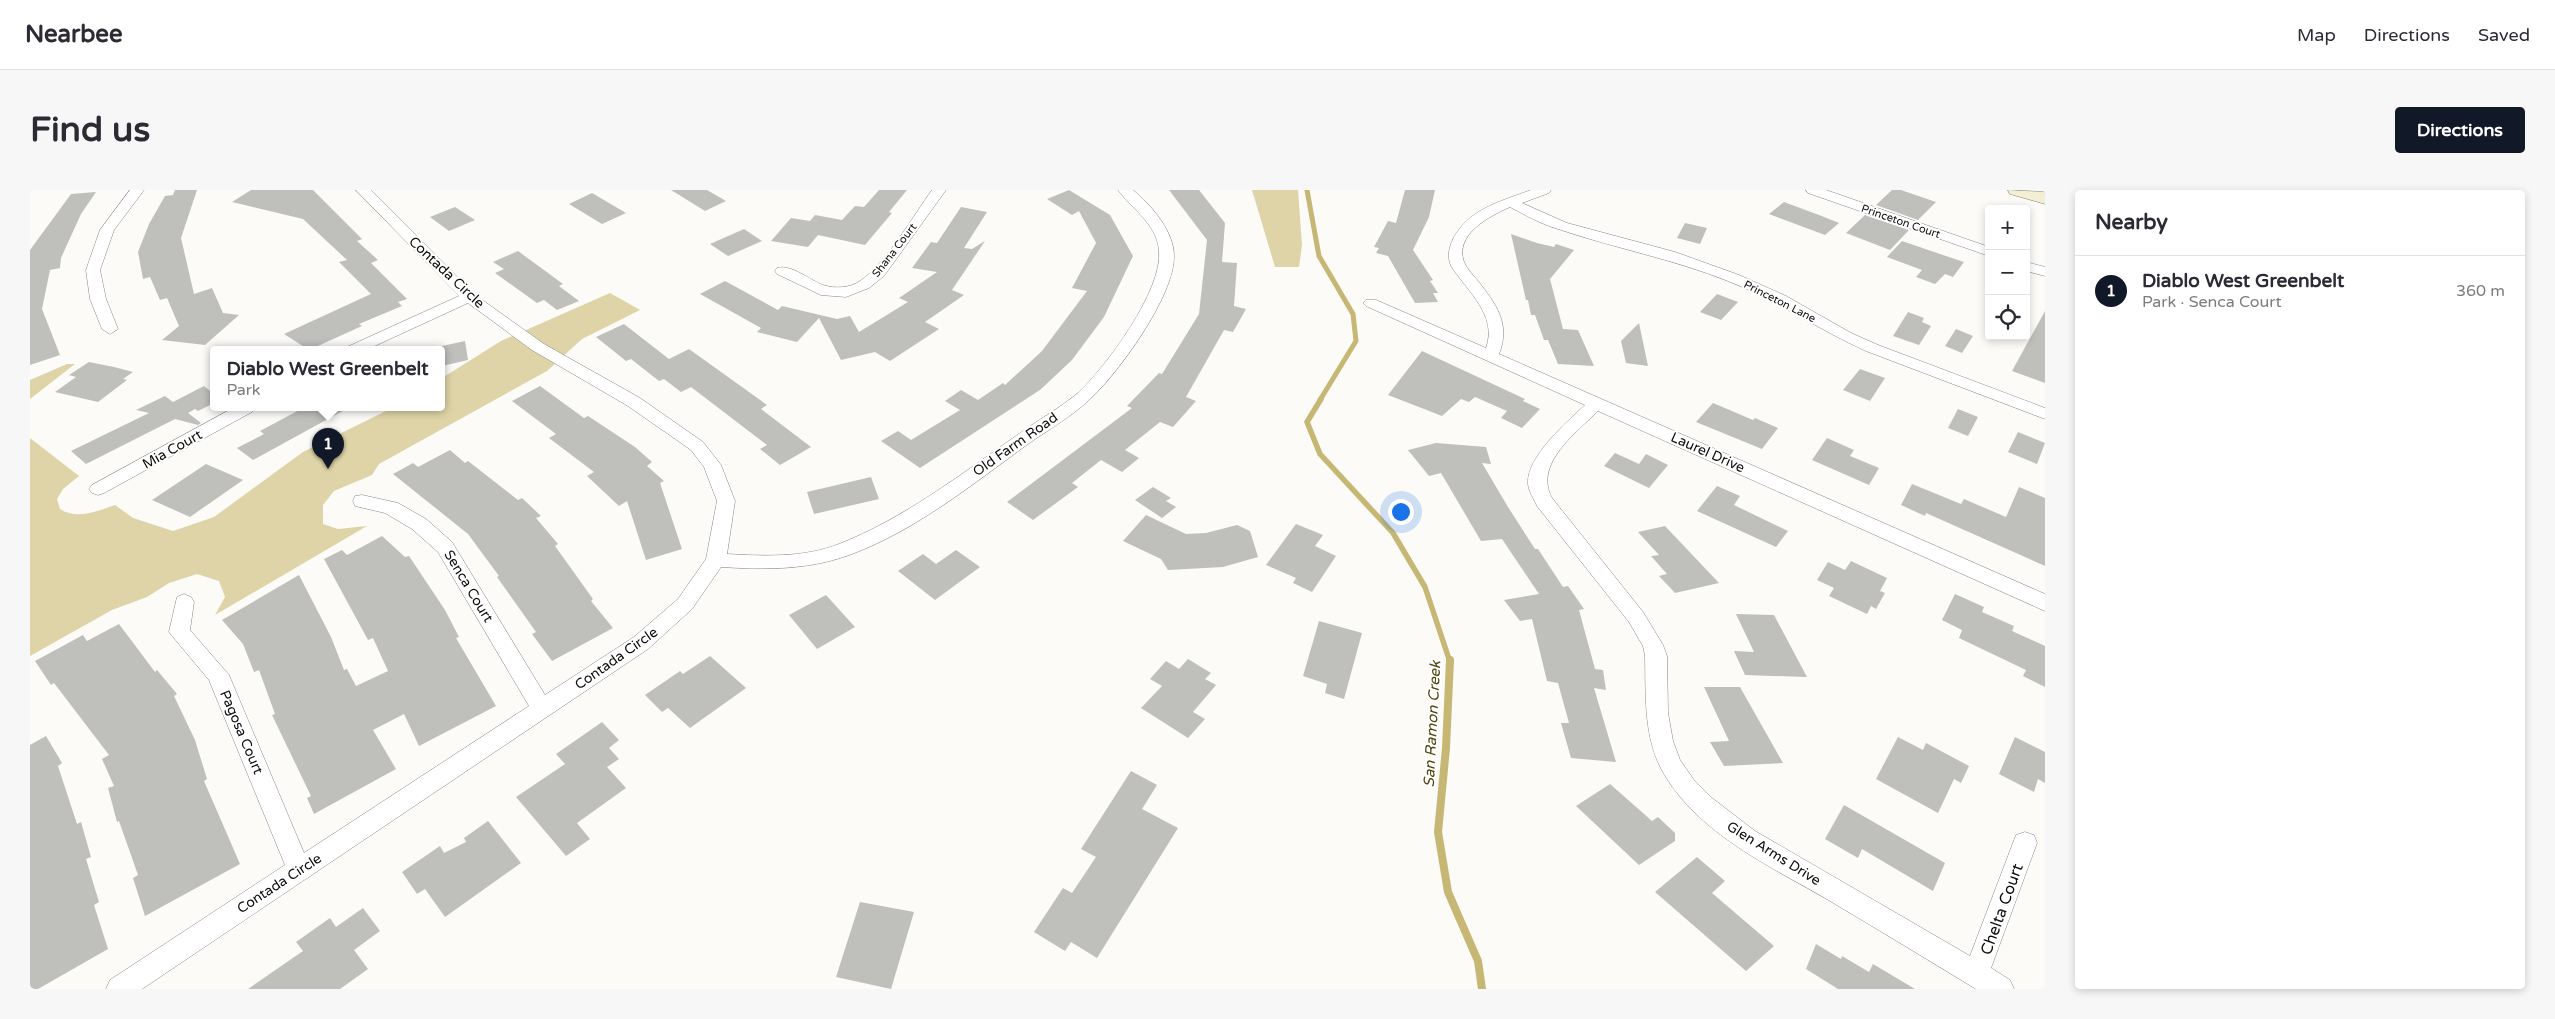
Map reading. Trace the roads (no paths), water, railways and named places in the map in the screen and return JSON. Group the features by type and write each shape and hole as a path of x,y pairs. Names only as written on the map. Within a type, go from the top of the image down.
{"main road":[{"path":"2017,190 2045,198"}],"street":[{"path":"110,329 98,299 92,270 107,230 137,190"},
{"name":"Contada Circle","path":"119,989 641,643 685,604 716,560 726,501 712,465 697,446 634,402 538,347 468,297 364,190"},
{"name":"Shana Court","path":"782,271 821,290 846,292 864,285 879,272 939,190"},
{"name":"Old Farm Road","path":"716,560 778,563 845,549 897,523 994,460 1084,396 1124,350 1160,285 1168,258 1157,224 1125,190"},
{"path":"1491,355 1497,342 1496,320 1483,298 1459,266 1456,259 1456,249 1471,222 1544,190"},
{"name":"Princeton Court","path":"1813,190 1985,251"},
{"name":"Princeton Lane","path":"1511,203 1562,226 1670,255 1734,278 1781,299 1845,336 1872,348 2045,414"},
{"path":"2030,267 2045,272"},
{"path":"362,346 468,297"},
{"name":"Laurel Drive","path":"1371,303 2045,603"},
{"name":"Glen Arms Drive","path":"1597,402 1544,460 1537,478 1537,488 1544,500 1636,618 1653,645 1656,656 1658,726 1661,742 1672,768 1702,802 1744,837 2001,989"},
{"name":"Mia Court","path":"98,488 240,411"},
{"name":"Senca Court","path":"362,501 391,508 419,524 446,547 542,709"},
{"name":"Pagosa Court","path":"184,602 179,632 218,675 299,870"},
{"name":"Chelta Court","path":"1976,974 2025,843"}],"waterway":[{"name":"San Ramon Creek","path":"1307,190 1319,256 1353,314 1356,341 1320,400"},
{"name":"San Ramon Creek","path":"1321,399 1307,422 1320,454 1393,533 1425,587 1450,662"},
{"name":"San Ramon Creek","path":"1450,662 1446,748 1438,832 1448,892 1478,961 1482,989"}],"place":[{"name":"Diablo West Greenbelt","path":"328,469"}]}
